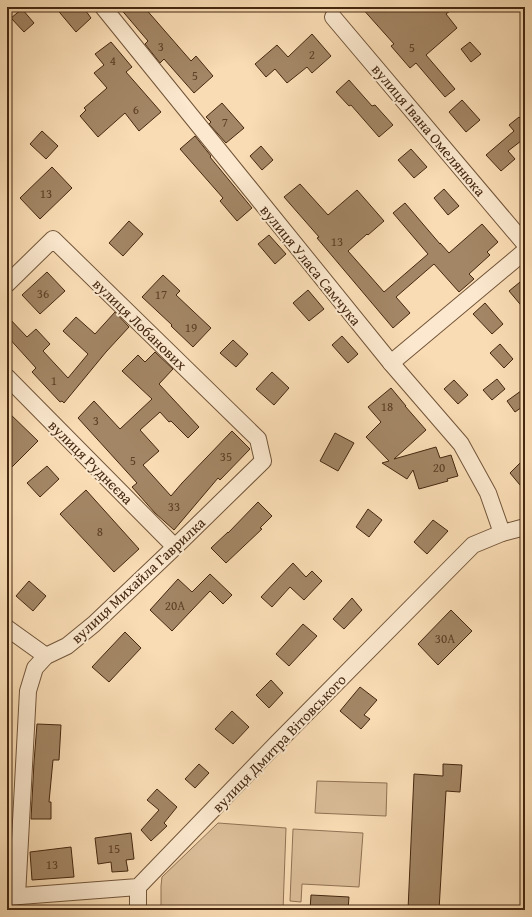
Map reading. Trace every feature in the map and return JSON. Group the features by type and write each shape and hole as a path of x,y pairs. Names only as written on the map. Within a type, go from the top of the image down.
{"street":[{"name":"вулиця Уласа Самчука","path":"102,7 391,363 461,444 488,493 502,533"},
{"name":"вулиця Івана Омелянюка","path":"333,17 525,244"},
{"name":"вулиця Лобанових","path":"7,284 54,239 258,439 263,461"},
{"path":"391,363 525,251"},
{"name":"вулиця Руднєєва","path":"7,376 175,547"},
{"name":"вулиця Михайла Гаврилка","path":"12,897 28,691 35,668 46,656 67,646 94,624 263,461"},
{"name":"вулиця Дмитра Вітовського","path":"138,887 278,742 473,545 502,533 525,527"},
{"path":"7,628 46,656"},
{"path":"12,897 138,887 138,910"}],"shaded area":[{"path":"317,781 387,783 386,816 315,813"},
{"path":"218,823 286,828 283,910 161,910 162,877"},
{"path":"293,829 363,833 359,887 302,884 301,902 290,901"}],"building":[{"path":"55,7 83,7 91,18 76,32"},
{"path":"119,7 144,7 191,61 196,56 213,76 194,93 164,59 160,63 145,44 148,41"},
{"path":"361,7 455,7 446,14 457,28 426,55 455,89 445,97 416,63 410,68 391,46 394,44"},
{"path":"22,9 34,23 24,32 11,18"},
{"path":"312,34 331,56 312,73 307,67 287,83 275,69 266,77 255,64 277,45 288,57"},
{"path":"111,42 132,67 126,72 161,112 139,131 125,113 98,137 80,116 86,110 84,108 107,88 94,73 104,65 95,54"},
{"path":"470,42 481,54 471,62 461,49"},
{"path":"349,80 372,106 375,105 393,125 379,137 351,105 349,106 336,92"},
{"path":"462,100 480,120 466,132 449,112"},
{"path":"222,103 244,128 226,143 209,124 211,122 206,117"},
{"path":"519,117 524,122 525,121 525,145 521,141 508,151 515,159 501,171 486,155 514,131 509,125"},
{"path":"42,131 58,146 46,159 30,144"},
{"path":"195,136 211,156 210,157 252,208 237,221 220,201 223,198 180,149"},
{"path":"261,146 273,160 262,170 250,156"},
{"path":"411,149 427,167 414,178 398,160"},
{"path":"52,167 72,188 40,219 20,198"},
{"path":"300,184 328,215 357,190 384,221 348,251 384,292 428,254 393,213 405,203 449,253 482,224 498,242 487,252 490,255 469,274 474,279 459,292 434,264 396,297 410,313 393,328 317,238 319,237 284,197"},
{"path":"444,189 459,206 448,215 434,198"},
{"path":"129,221 143,234 123,256 109,243"},
{"path":"269,235 286,254 275,264 258,244"},
{"path":"47,272 65,291 40,314 22,295"},
{"path":"163,275 180,291 176,295 211,328 193,347 142,297"},
{"path":"525,278 525,310 509,291"},
{"path":"308,290 324,309 309,321 293,303"},
{"path":"485,303 503,324 492,334 473,314"},
{"path":"115,312 129,327 106,352 64,403 62,401 60,402 32,372 36,368 7,336 7,316 27,337 36,329 50,344 43,351 68,378 88,354 63,331 76,317 95,334"},
{"path":"342,336 358,354 348,363 332,345"},
{"path":"233,340 248,354 236,367 220,353"},
{"path":"500,344 513,359 504,368 490,353"},
{"path":"155,352 173,369 159,384 199,427 188,438 171,421 169,422 160,412 140,430 159,451 143,465 171,496 232,431 250,449 220,480 218,478 174,530 155,513 132,487 137,483 78,418 94,401 120,429 152,399 122,371 138,355 145,362"},
{"path":"272,372 289,388 274,405 256,389"},
{"path":"497,379 505,389 492,400 483,390"},
{"path":"454,380 468,395 458,404 444,389"},
{"path":"391,388 426,430 394,459 436,447 440,458 451,455 458,476 447,479 448,481 419,489 413,470 407,479 382,463 389,461 366,437 381,422 368,407"},
{"path":"525,388 525,405 515,412 507,401"},
{"path":"7,411 38,441 7,472"},
{"path":"335,433 354,443 338,471 320,461"},
{"path":"525,458 525,491 510,473"},
{"path":"47,466 59,479 40,497 27,483"},
{"path":"86,490 139,549 114,572 60,514"},
{"path":"258,502 272,516 260,528 262,529 226,563 211,548"},
{"path":"368,509 382,520 369,537 356,527"},
{"path":"433,520 448,531 427,554 414,542"},
{"path":"293,563 306,577 312,571 322,581 304,600 290,587 272,607 261,597"},
{"path":"210,574 232,595 223,604 210,591 172,631 150,610 178,579 192,592"},
{"path":"29,581 46,596 33,611 16,596"},
{"path":"352,598 362,610 344,629 333,619"},
{"path":"451,610 472,631 438,665 418,644"},
{"path":"303,624 317,636 289,666 276,654"},
{"path":"125,632 141,648 109,682 92,667"},
{"path":"271,680 283,693 269,708 256,695"},
{"path":"360,687 377,700 364,715 370,719 361,729 340,711"},
{"path":"232,711 249,727 233,744 215,729"},
{"path":"37,724 61,725 59,760 53,760 49,802 51,802 51,819 31,819"},
{"path":"199,764 209,773 195,788 185,779"},
{"path":"443,764 462,765 460,792 446,791 439,910 408,910 414,774 443,776"},
{"path":"157,789 177,807 164,823 167,826 151,841 141,830 159,810 147,800"},
{"path":"131,833 134,859 126,860 128,871 112,872 111,862 98,864 95,838"},
{"path":"71,847 74,877 32,880 30,852"},
{"path":"311,895 349,897 348,910 310,910"}]}
